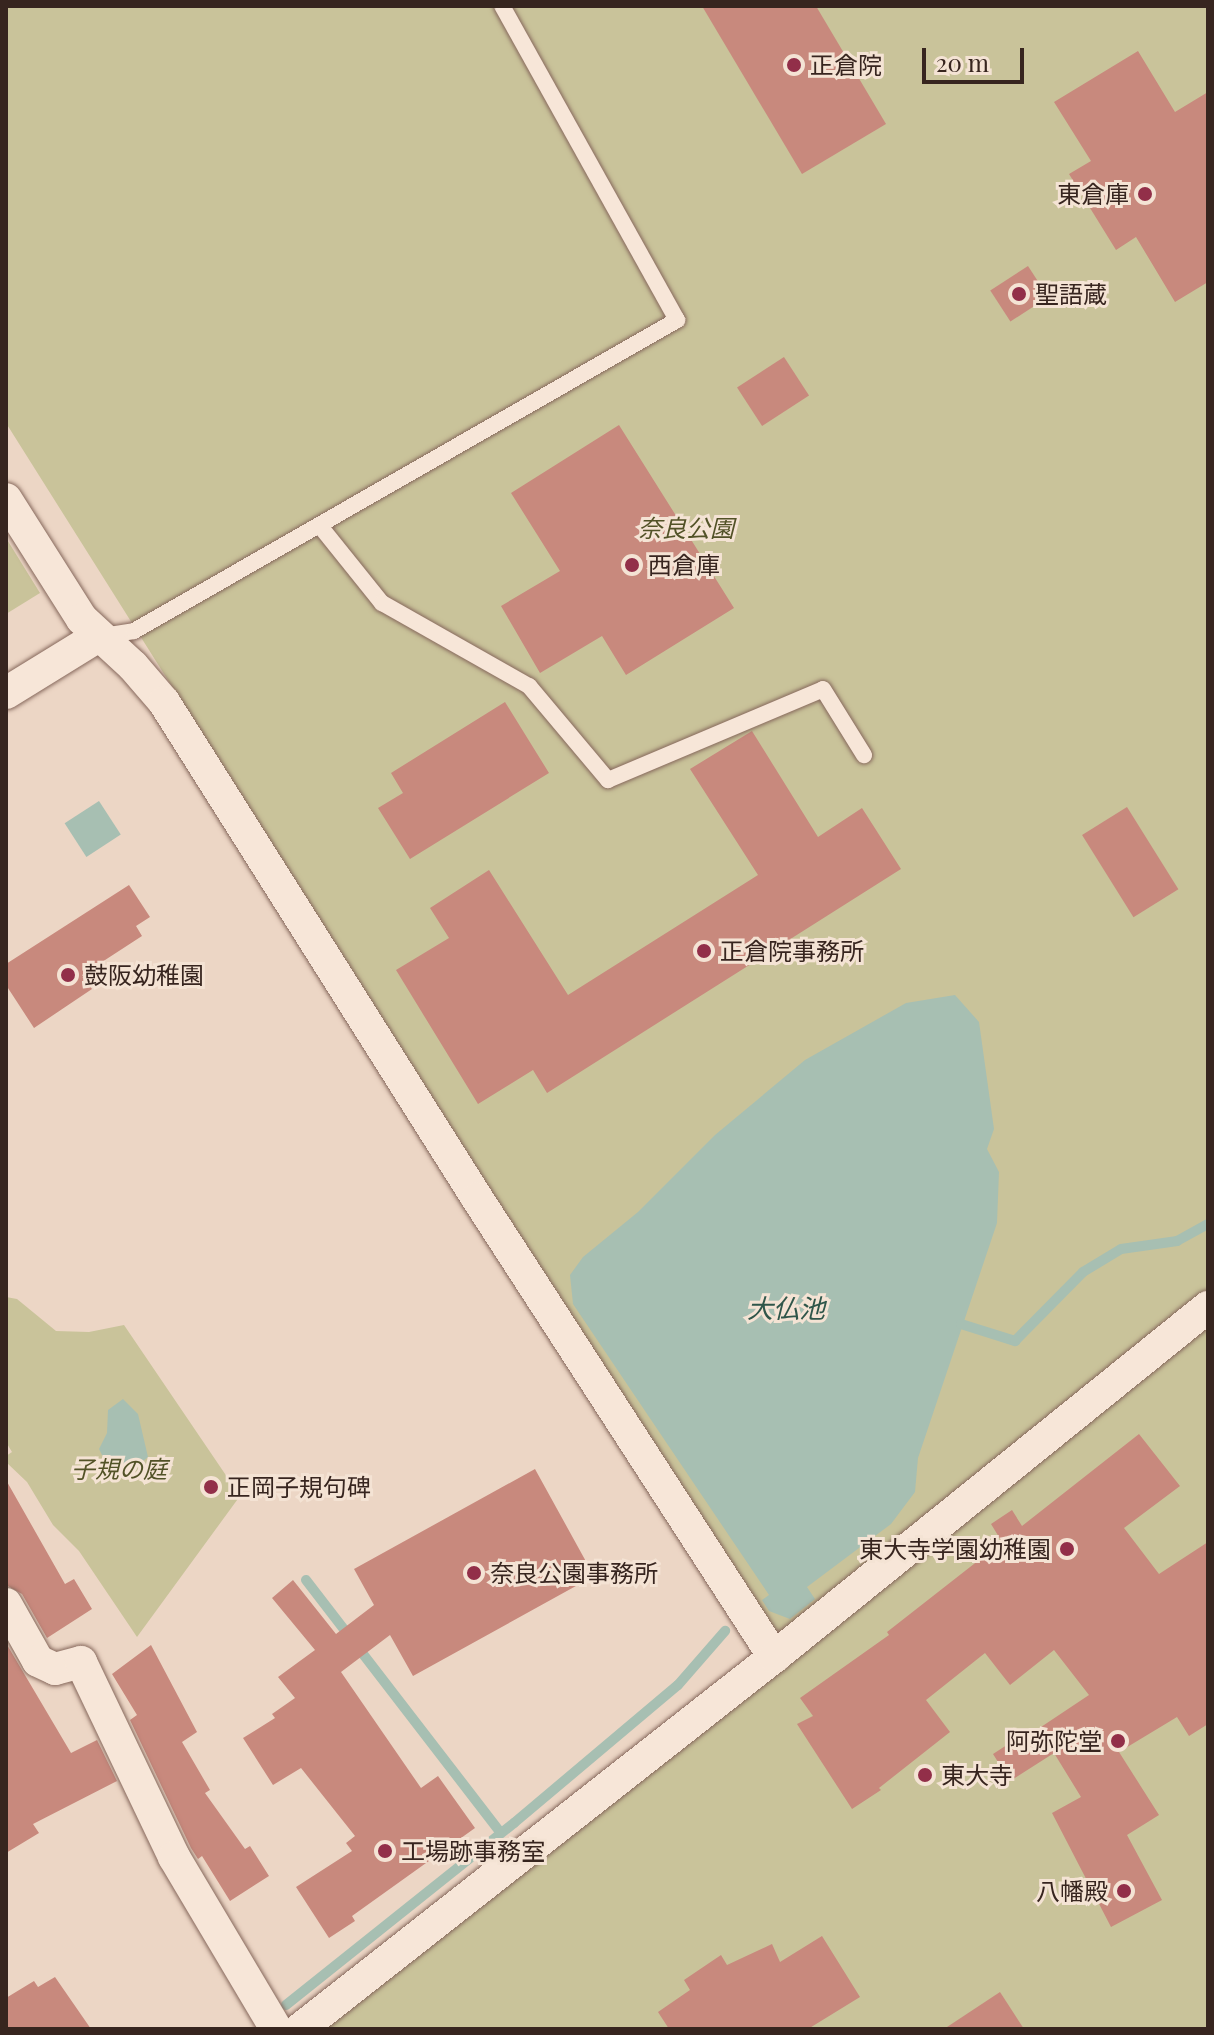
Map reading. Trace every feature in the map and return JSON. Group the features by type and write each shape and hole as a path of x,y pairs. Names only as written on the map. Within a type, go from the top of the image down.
{"street":[{"path":"6,499 65,598 97,637 133,666 164,702 477,1198 774,1657"},
{"path":"6,693 97,637"},
{"path":"300,2029 774,1657 1208,1307"},
{"path":"6,1604 38,1661 55,1669 81,1662 174,1857 276,2029"}],"lane":[{"path":"97,637 134,631 677,320 502,6"},
{"path":"320,526 382,603 529,686 608,780 823,689 864,755"}],"green space":[{"name":"奈良公園","path":"6,6 1208,6 1208,2029 316,2029 793,1658 484,1182 6,423"},
{"path":"6,538 40,593 6,614"},
{"name":"子規の庭","path":"6,1297 17,1299 56,1331 89,1332 124,1325 240,1496 137,1637 79,1551 53,1525 27,1482 6,1462 6,1456 12,1452 6,1442"}],"water":[{"path":"99,801 121,835 86,857 65,823"},
{"name":"大仏池","path":"955,995 979,1022 994,1129 987,1149 999,1172 997,1223 918,1458 915,1492 891,1524 807,1587 815,1599 790,1619 769,1611 762,1600 769,1595 573,1304 570,1275 583,1257 638,1212 715,1135 805,1060 906,1003"},
{"path":"123,1399 138,1414 148,1457 137,1466 107,1465 99,1449 107,1433 108,1410"}],"building":[{"name":"正倉院","path":"702,6 816,6 886,124 802,174"},
{"name":"東倉庫","path":"1138,51 1175,112 1208,92 1208,282 1175,302 1136,237 1116,250 1069,174 1091,161 1054,102"},
{"name":"聖語蔵","path":"1028,266 1048,297 1010,322 990,291"},
{"path":"784,357 809,396 762,426 737,387"},
{"name":"西倉庫","path":"619,425 734,608 626,675 602,636 540,673 501,606 560,571 511,493"},
{"path":"505,702 549,773 410,859 378,808 403,793 391,773"},
{"name":"正倉院事務所","path":"752,731 818,837 862,808 901,869 547,1093 533,1070 478,1104 396,970 449,938 430,908 489,870 568,995 758,875 690,769"},
{"path":"1127,807 1178,889 1133,917 1082,835"},
{"path":"129,885 150,917 136,926 142,936 82,975 92,989 34,1028 6,985 6,964"},
{"path":"1139,1434 1180,1486 1124,1528 1159,1574 1208,1542 1208,1724 1189,1736 1177,1717 1119,1752 1159,1815 1127,1835 1162,1900 1111,1927 1052,1813 1081,1797 1054,1753 1010,1781 993,1754 1089,1695 1054,1650 1010,1685 985,1653 926,1700 950,1732 879,1788 881,1790 852,1809 797,1724 813,1716 800,1698 889,1635 887,1632 1002,1542 991,1524 1012,1510 1022,1526"},
{"path":"535,1469 594,1576 413,1676 390,1635 341,1672 421,1788 438,1776 475,1828 352,1916 355,1921 329,1938 296,1887 352,1851 346,1843 355,1836 301,1768 273,1785 243,1738 275,1718 272,1714 295,1698 278,1677 315,1650 272,1598 293,1580 336,1634 374,1605 354,1569"},
{"path":"6,1480 65,1584 74,1579 92,1609 47,1638 22,1594 6,1585"},
{"path":"6,1643 71,1753 97,1740 117,1781 33,1824 39,1833 6,1853"},
{"path":"151,1645 197,1732 182,1742 210,1790 205,1793 245,1849 250,1846 269,1876 230,1901 202,1856 198,1859 191,1848 130,1720 137,1715 112,1674"},
{"path":"822,1936 860,1997 808,2029 669,2029 658,2012 690,1990 684,1980 721,1955 727,1965 772,1944 780,1962"},
{"path":"55,1977 91,2029 6,2029 6,1998 34,1981 38,1987"},
{"path":"1000,1992 1024,2029 944,2029"}],"waterway":[{"path":"961,1324 1015,1341 1083,1272 1121,1249 1177,1241 1208,1224"},
{"path":"306,1580 501,1833"},
{"path":"286,2005 514,1823 678,1685 725,1631"}],"place":[{"name":"正倉院","path":"794,65"},
{"name":"東倉庫","path":"1145,194"},
{"name":"聖語蔵","path":"1019,294"},
{"name":"西倉庫","path":"632,565"},
{"name":"正倉院事務所","path":"704,951"},
{"name":"鼓阪幼稚園","path":"68,975"},
{"name":"正岡子規句碑","path":"211,1487"},
{"name":"東大寺学園幼稚園","path":"1067,1549"},
{"name":"奈良公園事務所","path":"474,1573"},
{"name":"阿弥陀堂","path":"1118,1741"},
{"name":"東大寺","path":"925,1775"},
{"name":"工場跡事務室","path":"385,1851"},
{"name":"八幡殿","path":"1124,1891"}]}
